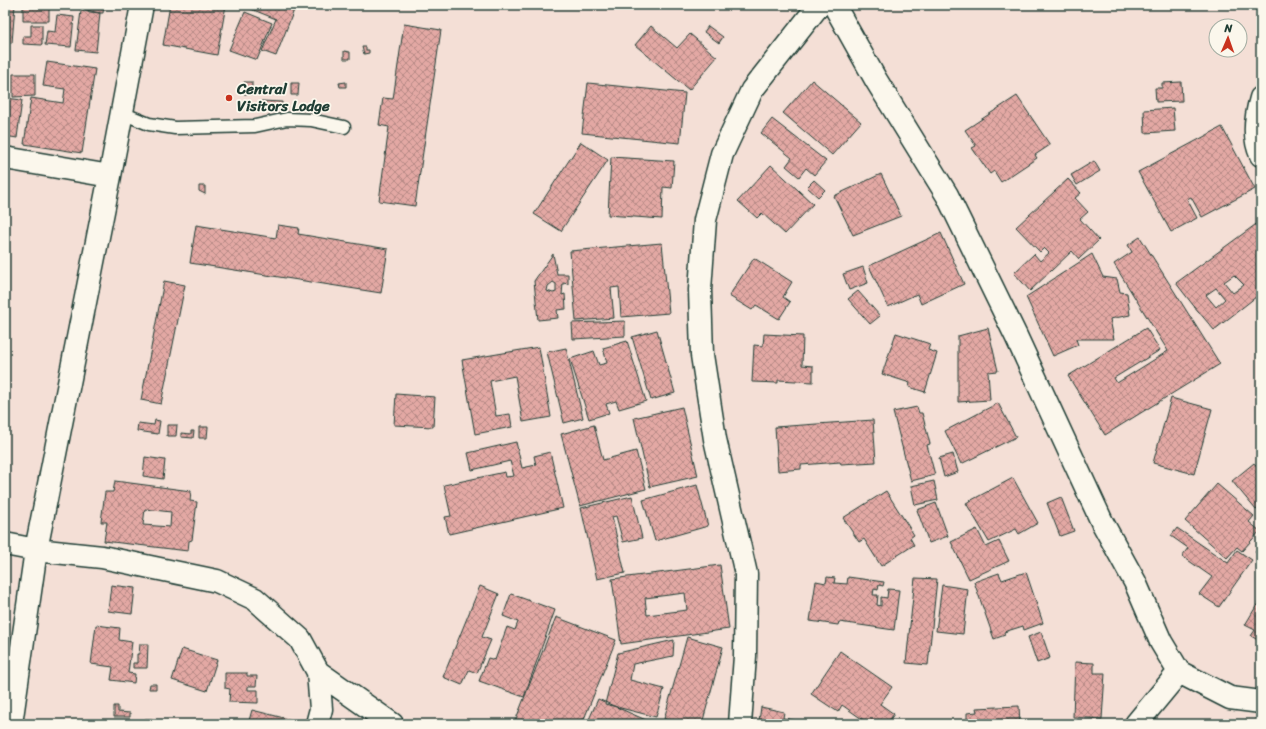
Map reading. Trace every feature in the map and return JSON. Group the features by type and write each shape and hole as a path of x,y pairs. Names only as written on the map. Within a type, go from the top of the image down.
{"street":[{"path":"11,724 36,550 110,176 142,5"},
{"path":"740,724 745,656 746,574 715,439 702,356 700,290 705,220 722,154 752,90 819,5"},
{"path":"834,5 876,80 947,195 1016,336 1102,522 1135,582 1161,642 1179,672 1230,698 1261,702"},
{"path":"1261,98 1257,112 1256,146 1261,155"},
{"path":"5,158 110,176"},
{"path":"5,544 36,550 102,557 217,581 255,599 300,639 318,672 321,709 317,724"},
{"path":"318,672 392,724"},
{"path":"1136,724 1179,672"}],"lane":[{"path":"122,113 149,124 175,128 202,129 255,126 287,119 311,120 344,127"}],"building":[{"path":"5,5 15,5 12,43 5,42"},
{"path":"23,5 49,5 49,21 23,21"},
{"path":"63,5 104,5 103,13 100,13"},
{"path":"170,5 226,5 217,55 163,45"},
{"path":"241,5 296,5 276,56 262,51 276,19"},
{"path":"81,11 100,13 96,52 76,50"},
{"path":"245,12 272,23 257,60 229,50"},
{"path":"57,15 74,17 71,47 45,45 47,31 55,32"},
{"path":"404,24 441,30 415,206 379,201 389,127 379,125 383,98 393,99"},
{"path":"31,25 42,25 42,45 23,44 23,36 31,36"},
{"path":"651,26 677,48 690,34 717,57 689,90 635,45"},
{"path":"708,26 723,37 719,43 704,32"},
{"path":"362,47 366,47 366,50 369,50 369,53 364,54"},
{"path":"344,51 350,52 350,59 344,59"},
{"path":"47,62 95,69 82,153 24,144 31,98 63,103 65,89 43,86"},
{"path":"13,74 35,74 35,96 13,97"},
{"path":"812,80 861,122 832,155 783,113"},
{"path":"244,82 252,82 252,94 244,94"},
{"path":"346,82 346,87 340,87 339,83"},
{"path":"1181,82 1182,101 1156,102 1155,88 1162,88 1162,83"},
{"path":"291,83 299,83 298,95 291,95"},
{"path":"588,83 685,93 680,143 582,133"},
{"path":"1017,96 1050,145 1035,155 1037,158 1001,182 994,171 990,174 972,148 976,146 965,130"},
{"path":"5,98 22,100 17,138 5,136"},
{"path":"261,101 282,102 282,110 260,109"},
{"path":"1173,108 1175,131 1145,133 1144,110"},
{"path":"772,119 826,161 814,175 806,168 799,177 786,166 792,158 761,133"},
{"path":"1222,127 1255,189 1202,217 1191,197 1187,199 1197,218 1171,232 1138,172"},
{"path":"581,142 608,160 561,231 534,214"},
{"path":"611,157 674,161 672,188 663,187 662,219 608,215"},
{"path":"1094,161 1100,171 1077,185 1071,175"},
{"path":"771,165 813,204 785,234 762,213 757,218 738,201"},
{"path":"881,174 901,216 853,235 834,196"},
{"path":"1068,179 1081,193 1075,198 1088,212 1080,219 1099,240 1079,259 1072,251 1030,291 1014,273 1034,254 1040,261 1049,253 1044,248 1040,252 1016,227"},
{"path":"814,180 825,190 818,197 807,187"},
{"path":"199,186 205,186 205,194 199,191"},
{"path":"1259,222 1261,225 1261,293 1214,330 1176,283","holes":["1234,275 1244,285 1233,293 1224,282","1216,288 1225,299 1216,307 1206,295"]},
{"path":"196,225 276,238 278,225 299,228 298,234 388,249 381,293 190,263"},
{"path":"941,233 964,284 921,304 917,294 888,307 869,266"},
{"path":"1140,237 1220,364 1105,435 1068,376 1146,328 1160,350 1114,378 1117,383 1168,351 1114,264 1132,252 1128,245"},
{"path":"662,243 669,313 621,317 619,287 611,288 614,318 576,321 570,251"},
{"path":"553,254 557,274 568,274 568,284 563,283 562,295 565,294 566,309 557,310 558,318 538,320 534,281","holes":["553,282 556,284 556,292 553,293 547,291 548,286"]},
{"path":"1092,254 1103,277 1117,279 1120,292 1127,293 1130,315 1110,319 1114,339 1076,339 1078,345 1053,356 1026,297"},
{"path":"754,258 792,282 783,297 790,302 779,319 756,305 752,310 729,296"},
{"path":"863,267 868,283 849,290 843,274"},
{"path":"164,281 185,285 161,404 141,400"},
{"path":"858,291 880,316 870,324 848,299"},
{"path":"625,321 625,336 573,339 572,323"},
{"path":"988,328 998,371 988,372 990,400 958,402 958,336"},
{"path":"657,330 675,393 651,400 632,337"},
{"path":"896,333 930,344 928,350 937,353 925,392 909,387 910,383 882,374"},
{"path":"764,334 803,336 802,365 813,366 813,382 778,380 778,383 752,382 754,345 763,346"},
{"path":"627,341 646,401 619,409 616,401 606,404 609,413 589,419 570,359 594,351 599,365 607,363 603,348"},
{"path":"539,347 551,417 523,422 515,376 490,381 496,416 510,414 512,427 475,434 462,360"},
{"path":"566,348 583,418 564,423 547,352"},
{"path":"396,394 435,397 433,427 394,425"},
{"path":"1171,398 1212,409 1194,474 1153,463"},
{"path":"998,403 1016,437 961,464 945,431"},
{"path":"682,407 698,476 650,487 634,418"},
{"path":"917,407 919,413 922,413 930,444 927,445 935,475 911,481 893,412"},
{"path":"155,420 160,421 158,434 137,431 138,423 154,425"},
{"path":"873,420 876,462 841,464 840,462 801,465 801,469 778,471 775,427"},
{"path":"167,425 177,425 176,436 167,436"},
{"path":"594,425 603,460 636,451 646,489 580,506 561,434"},
{"path":"199,427 208,427 207,438 199,438"},
{"path":"191,431 194,431 193,438 181,437 181,433 191,434"},
{"path":"516,442 522,468 536,465 534,456 550,452 563,508 449,534 445,517 451,516 444,485 505,472 506,477 514,476 510,461 472,470 468,453"},
{"path":"953,454 958,472 944,477 939,458"},
{"path":"145,457 165,460 163,479 143,476"},
{"path":"1254,463 1261,471 1261,507 1256,510 1232,481"},
{"path":"1013,478 1038,523 1019,534 1016,529 989,542 966,503"},
{"path":"115,481 191,491 190,501 197,502 192,540 189,541 188,551 104,541 107,522 101,522 105,492 113,492","holes":["145,509 171,512 170,527 143,525"]},
{"path":"934,481 938,500 915,505 911,486"},
{"path":"1217,484 1254,516 1249,522 1260,531 1242,551 1237,547 1227,558 1185,521"},
{"path":"697,485 708,526 655,541 643,500"},
{"path":"886,491 914,535 910,538 914,545 881,566 864,539 859,542 843,518"},
{"path":"632,496 642,538 623,542 616,516 612,517 625,573 597,579 581,508"},
{"path":"1061,497 1074,531 1060,536 1047,503"},
{"path":"936,503 948,536 929,543 917,510"},
{"path":"1177,528 1228,563 1237,550 1252,560 1219,607 1199,594 1212,577 1182,556 1188,548 1171,536"},
{"path":"977,529 986,547 999,541 1009,561 969,579 951,542"},
{"path":"1261,546 1261,557 1255,552"},
{"path":"720,565 729,629 621,644 612,579","holes":["685,593 687,610 647,615 645,598"]},
{"path":"1026,572 1043,623 1024,630 1023,626 1004,632 1005,635 994,639 974,582 999,573 1002,580"},
{"path":"827,577 835,578 834,583 847,584 848,577 884,582 883,586 879,585 878,590 874,589 873,595 878,595 877,605 881,606 881,597 887,598 888,589 899,590 894,630 839,622 838,625 810,621 816,581 826,583"},
{"path":"915,578 937,579 928,665 906,663"},
{"path":"111,585 135,588 132,614 108,611"},
{"path":"942,585 968,589 963,634 936,631"},
{"path":"480,586 499,594 482,637 491,640 477,673 469,670 462,685 443,677"},
{"path":"511,594 555,610 524,697 479,681 488,658 495,660 507,627 515,630 518,622 503,616"},
{"path":"1261,598 1261,642 1251,636 1255,630 1245,625"},
{"path":"556,617 616,640 582,724 514,724"},
{"path":"96,625 120,628 119,640 132,642 128,673 135,674 134,683 111,680 113,667 91,664"},
{"path":"1041,632 1050,658 1037,663 1028,637"},
{"path":"687,637 723,647 702,724 682,724 664,719"},
{"path":"674,640 673,656 633,664 630,680 664,689 656,717 605,704 618,653"},
{"path":"140,644 148,644 147,668 133,668 133,663 137,663 137,654 139,654"},
{"path":"182,649 217,660 207,691 172,680"},
{"path":"840,651 892,687 880,704 894,714 887,724 869,724 842,705 838,712 811,694"},
{"path":"1075,662 1094,663 1094,673 1105,673 1102,719 1073,717"},
{"path":"225,673 247,673 247,676 257,676 256,686 248,686 248,690 258,690 258,703 229,702 230,689 225,688"},
{"path":"150,684 156,684 156,689 149,689"},
{"path":"598,699 655,724 587,724"},
{"path":"114,706 118,706 118,712 130,713 130,717 114,717"},
{"path":"1019,706 1020,724 967,724 967,713 977,712 976,708"},
{"path":"761,707 784,712 783,718 797,721 796,724 774,724 759,721"},
{"path":"252,710 296,721 295,724 248,724"},
{"path":"145,719 152,719 151,724 144,724"},
{"path":"128,721 128,724 122,724 122,722"},
{"path":"80,722 99,724 80,724"}],"place":[{"name":"Central Visitors Lodge","path":"229,98"}]}
